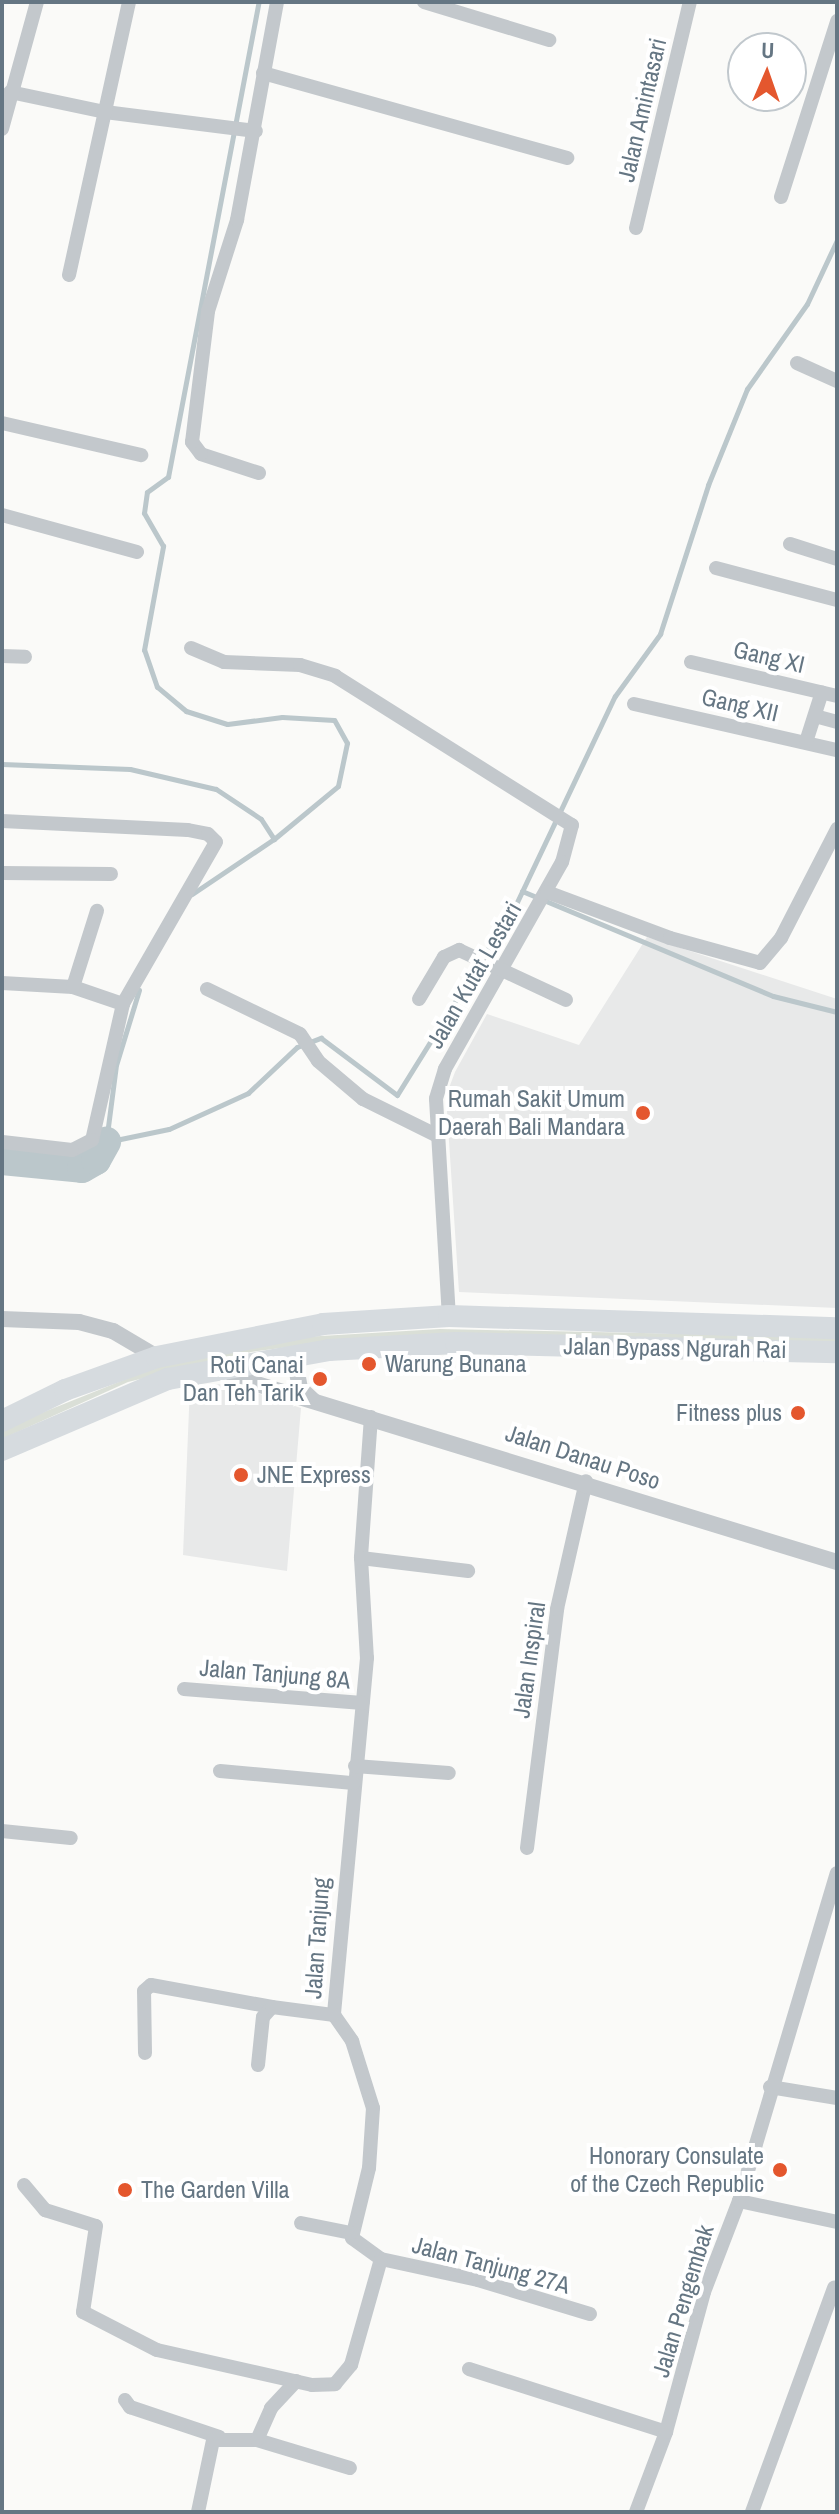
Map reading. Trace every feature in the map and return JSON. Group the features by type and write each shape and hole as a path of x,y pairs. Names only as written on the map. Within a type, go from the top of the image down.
{"highway":[{"name":"Jalan Bypass Ngurah Rai","path":"2,1421 65,1390 157,1357 323,1324 449,1316 837,1328"},
{"name":"Jalan Bypass Ngurah Rai","path":"2,1450 168,1379 294,1355 456,1343 837,1352"}],"street":[{"path":"2,129 37,2"},
{"path":"69,275 129,2"},
{"path":"259,473 201,454 192,442 208,311 237,220 277,2"},
{"path":"424,2 549,40"},
{"name":"Jalan Amintasari","path":"636,228 690,2"},
{"path":"781,197 837,21"},
{"path":"263,73 567,158"},
{"path":"10,92 105,112 251,131"},
{"path":"797,363 837,381"},
{"path":"2,423 141,455"},
{"path":"2,515 137,552"},
{"path":"790,544 837,559"},
{"path":"716,568 837,600"},
{"path":"191,648 224,662 300,665 335,676 542,802 572,825 572,838 543,899"},
{"path":"2,656 25,657"},
{"name":"Gang XI","path":"691,662 837,696"},
{"path":"806,742 822,692"},
{"name":"Gang XII","path":"634,704 837,750"},
{"path":"815,716 837,722"},
{"path":"2,821 188,830 215,839 214,851 123,1004 92,1140 72,1150 2,1142"},
{"name":"Jalan Kutat Lestari","path":"449,1316 448,1250 436,1135 436,1099 445,1069 498,969 543,899 721,955 760,963 781,938 835,838"},
{"path":"2,873 111,874"},
{"path":"73,987 97,911"},
{"path":"419,999 447,954 459,950 566,1000"},
{"path":"2,983 73,987 123,1004"},
{"path":"207,989 300,1034 318,1061 381,1110 436,1135"},
{"path":"2,1319 79,1322 113,1331 157,1357"},
{"path":"294,1355 300,1388 314,1401"},
{"name":"Jalan Danau Poso","path":"220,1367 314,1401 586,1481 837,1562"},
{"name":"Jalan Tanjung","path":"351,2233 375,2127 352,2041 334,2015 369,1629 361,1558 371,1417"},
{"name":"Jalan Inspiral","path":"527,1848 557,1609 586,1481"},
{"path":"361,1558 468,1571"},
{"name":"Jalan Tanjung 8A","path":"184,1689 362,1703"},
{"path":"355,1766 449,1773"},
{"path":"220,1771 353,1783"},
{"path":"2,1831 71,1838"},
{"name":"Jalan Pengembak","path":"636,2512 666,2432 704,2292 739,2201 770,2087 837,1873"},
{"path":"145,2053 144,1991 151,1985 334,2015"},
{"path":"258,2065 263,2017 272,2007"},
{"path":"770,2087 837,2098"},
{"path":"24,2185 45,2210 96,2226 81,2307 157,2350 324,2386 344,2378 381,2259 360,2248 351,2233 301,2223"},
{"path":"739,2201 837,2222"},
{"name":"Jalan Tanjung 27A","path":"381,2259 478,2280 590,2314"},
{"path":"752,2512 834,2288"},
{"path":"469,2369 666,2432"},
{"path":"257,2440 271,2408 296,2381"},
{"path":"125,2400 130,2407 219,2437 257,2440 350,2468"},
{"path":"198,2512 210,2449 219,2437"}],"shaded area":[{"name":"Rumah Sakit Umum Daerah Bali Mandara","path":"647,937 837,999 837,1308 459,1292 446,1096 455,1072 487,1014 579,1045"},
{"path":"440,1329 837,1337 837,1345 358,1338 251,1352 128,1382 2,1439 2,1432 29,1418 156,1367 287,1338"},
{"name":"JNE Express","path":"230,1384 301,1408 287,1571 183,1555 190,1385"}],"waterway":[{"path":"192,894 274,839 338,786 347,743 334,720 282,717 227,724 186,711 157,687 144,650 163,546 144,513 147,492 168,477 259,2"},
{"path":"139,990 116,1065 106,1142 169,1129 248,1093 297,1047 321,1038 397,1095 517,902 615,696 660,634 708,485 747,389 807,304 837,240"},
{"path":"2,764 130,769 216,789 261,819 274,839"},
{"path":"522,891 773,996 837,1012"},
{"path":"2,1160 82,1168 96,1160 106,1142"}],"place":[{"name":"Rumah Sakit Umum Daerah Bali Mandara","path":"643,1113"},
{"name":"Warung Bunana","path":"369,1364"},
{"name":"Roti Canai Dan Teh Tarik","path":"320,1379"},
{"name":"Fitness plus","path":"798,1413"},
{"name":"JNE Express","path":"241,1475"},
{"name":"Honorary Consulate of the Czech Republic","path":"780,2170"},
{"name":"The Garden Villa","path":"125,2190"}]}
